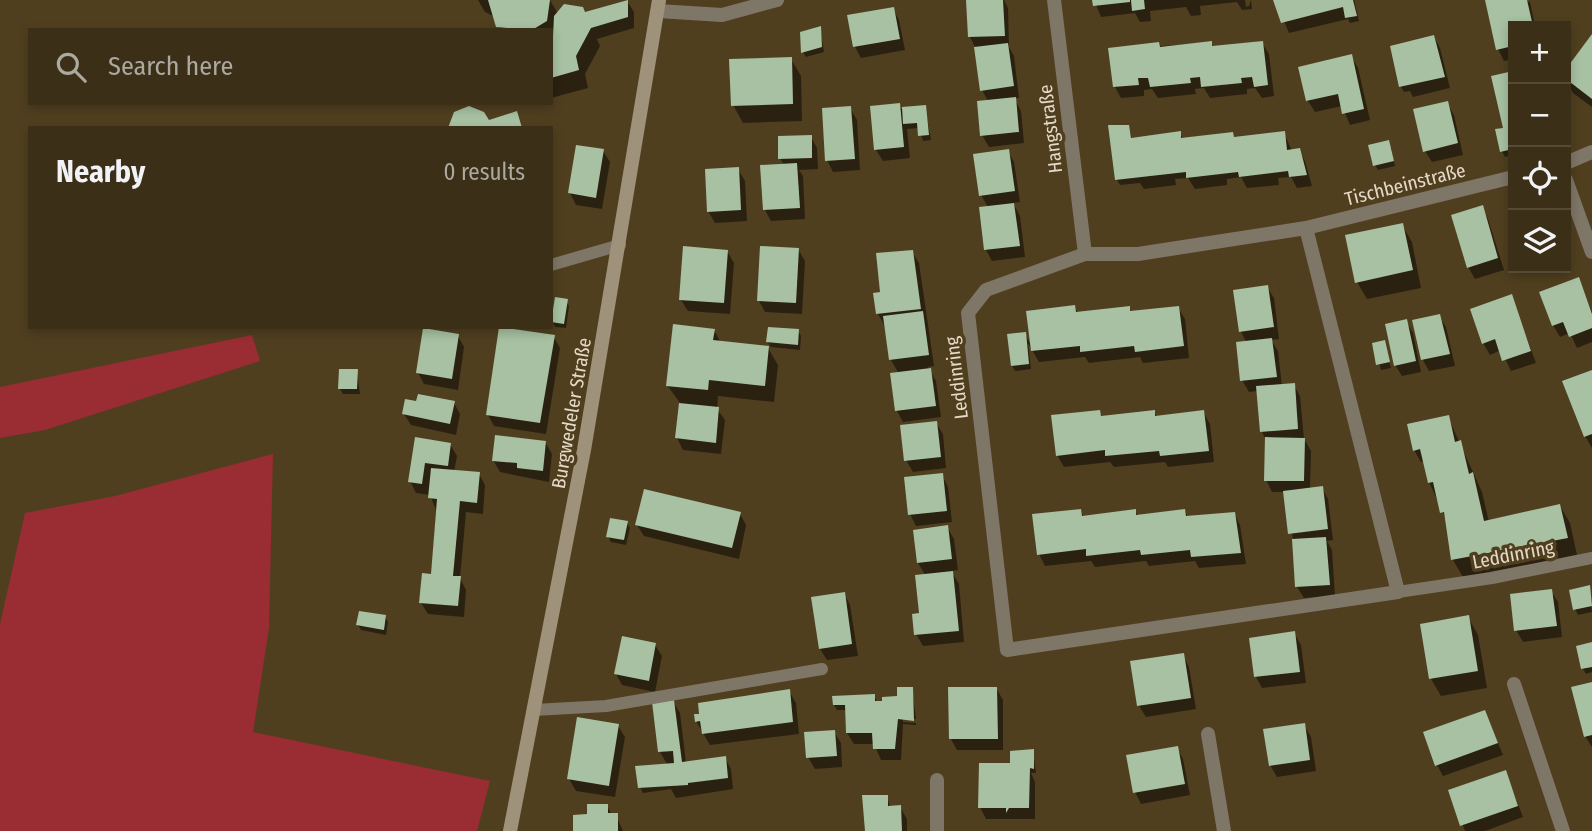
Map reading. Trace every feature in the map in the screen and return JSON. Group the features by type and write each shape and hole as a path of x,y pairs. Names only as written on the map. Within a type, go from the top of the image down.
{"main road":[{"name":"Burgwedeler Straße","path":"510,831 620,245 658,6"}],"street":[{"path":"658,6 722,15 777,0"},
{"name":"Hangstraße","path":"1054,0 1085,254"},
{"path":"1571,161 1592,152"},
{"name":"Tischbeinstraße","path":"1306,228 1508,178"},
{"path":"1571,194 1592,252"},
{"path":"1306,228 1398,592"},
{"name":"Leddinring","path":"1306,228 1138,254 1085,254 986,290 968,313 1007,650 1398,592"},
{"path":"1514,684 1563,831"},
{"path":"1208,734 1224,831"},
{"path":"937,780 937,831"}],"lane":[{"path":"553,264 620,245"},
{"name":"Leddinring","path":"1398,592 1492,579 1592,558"},
{"path":"534,710 606,706 822,669"}],"shaded area":[{"path":"252,335 260,361 45,430 0,438 0,387"},
{"path":"273,454 269,628 253,732 490,781 477,831 0,831 0,624 25,513 115,496"}],"building":[{"path":"488,0 550,0 547,21 535,28 496,27"},
{"path":"628,0 628,17 591,28 576,56 579,70 553,77 554,16 564,4 583,7 585,12"},
{"path":"966,0 1003,0 1005,36 968,37"},
{"path":"1092,0 1130,0 1130,2 1093,6"},
{"path":"1131,0 1144,0 1145,9 1132,11"},
{"path":"1273,0 1353,0 1357,16 1345,18 1343,7 1281,23"},
{"path":"1485,0 1527,0 1532,21 1508,21 1508,47 1496,50"},
{"path":"894,7 900,39 853,47 847,15"},
{"path":"821,26 822,47 801,53 800,32"},
{"path":"1592,34 1592,99 1571,83 1571,62"},
{"path":"1434,35 1445,77 1399,87 1390,46"},
{"path":"1212,41 1212,46 1263,41 1268,85 1254,87 1252,77 1241,78 1242,83 1201,87 1200,77 1190,78 1191,83 1150,87 1148,78 1138,78 1139,85 1113,87 1108,48 1159,42 1160,47"},
{"path":"1008,43 1014,86 980,91 974,47"},
{"path":"1352,54 1364,109 1342,114 1338,94 1306,101 1298,67"},
{"path":"792,57 793,104 731,106 729,59"},
{"path":"1508,72 1508,150 1500,152 1495,129 1503,128 1491,76"},
{"path":"1016,97 1019,132 980,136 977,101"},
{"path":"1448,101 1458,143 1423,152 1413,109"},
{"path":"900,103 904,147 874,150 870,106"},
{"path":"926,105 929,135 918,136 917,123 903,124 902,107"},
{"path":"469,106 484,112 489,120 517,111 521,126 449,126 454,112"},
{"path":"851,106 855,159 825,161 822,108"},
{"path":"1108,125 1129,125 1131,138 1181,131 1181,138 1233,132 1234,137 1285,131 1287,150 1300,148 1307,175 1289,177 1288,171 1239,177 1238,172 1186,178 1186,172 1115,180"},
{"path":"812,135 812,158 778,159 778,136"},
{"path":"1389,140 1394,161 1373,166 1368,145"},
{"path":"576,145 604,149 596,198 568,193"},
{"path":"1009,149 1015,191 979,196 973,154"},
{"path":"797,163 800,208 763,210 760,165"},
{"path":"739,167 741,210 707,212 705,169"},
{"path":"1014,203 1020,246 984,250 979,207"},
{"path":"1483,205 1498,258 1467,268 1451,215"},
{"path":"1403,223 1413,270 1355,283 1345,235"},
{"path":"683,246 728,250 724,303 679,300"},
{"path":"760,246 799,248 796,303 757,301"},
{"path":"913,250 921,309 876,314 873,293 880,292 876,253"},
{"path":"1579,277 1592,314 1592,328 1569,337 1563,322 1552,326 1539,292"},
{"path":"1268,285 1274,327 1239,332 1233,290"},
{"path":"1512,294 1531,351 1502,361 1495,339 1482,344 1470,309"},
{"path":"555,297 568,299 564,324 553,322"},
{"path":"1075,305 1076,312 1130,306 1130,311 1179,306 1184,346 1135,352 1134,346 1080,352 1080,346 1031,351 1026,311"},
{"path":"923,311 929,355 889,360 883,316"},
{"path":"1440,314 1450,354 1421,360 1412,320"},
{"path":"1407,319 1416,361 1394,366 1385,324"},
{"path":"673,324 715,329 713,340 769,346 765,386 709,380 708,390 666,386"},
{"path":"768,327 799,329 798,345 766,342"},
{"path":"423,329 459,334 452,379 416,373"},
{"path":"499,329 555,335 540,423 486,415"},
{"path":"1026,332 1029,364 1011,366 1007,334"},
{"path":"1272,338 1277,377 1240,381 1236,342"},
{"path":"1385,340 1390,362 1376,365 1372,343"},
{"path":"931,368 936,406 895,411 890,373"},
{"path":"339,369 358,369 357,389 338,389"},
{"path":"1592,370 1592,434 1584,437 1562,381"},
{"path":"1295,383 1298,429 1260,432 1256,386"},
{"path":"418,394 455,401 450,424 402,414 405,399 416,401"},
{"path":"679,403 719,407 716,443 675,438"},
{"path":"1100,410 1101,416 1155,410 1155,416 1204,410 1209,451 1160,456 1159,451 1105,456 1105,450 1056,456 1051,415"},
{"path":"1449,415 1455,442 1461,440 1469,474 1473,472 1484,521 1560,504 1568,538 1451,560 1444,512 1440,513 1433,482 1428,483 1420,449 1413,451 1407,424"},
{"path":"937,421 941,457 904,461 900,425"},
{"path":"495,435 546,441 543,471 517,468 517,463 492,461"},
{"path":"415,437 451,443 448,466 425,463 422,484 408,482"},
{"path":"1265,437 1305,438 1304,481 1264,481"},
{"path":"431,468 480,472 477,503 460,501 453,576 461,576 458,606 419,603 422,573 431,574 437,499 428,498"},
{"path":"943,473 947,511 908,515 904,477"},
{"path":"1323,486 1328,529 1288,534 1283,491"},
{"path":"644,489 741,512 732,548 635,525"},
{"path":"1081,509 1082,516 1136,509 1136,515 1185,509 1186,516 1235,512 1241,553 1191,557 1190,550 1141,555 1140,550 1086,556 1086,549 1037,555 1032,514"},
{"path":"610,518 628,521 624,540 606,537"},
{"path":"948,525 952,559 917,563 913,530"},
{"path":"1326,537 1330,585 1295,587 1292,539"},
{"path":"953,571 959,631 914,635 912,614 919,613 915,575"},
{"path":"1590,585 1592,606 1573,610 1569,590"},
{"path":"1552,589 1557,626 1514,631 1510,594"},
{"path":"845,592 852,644 819,649 811,597"},
{"path":"359,611 386,615 384,630 356,625"},
{"path":"1469,615 1478,671 1429,679 1420,624"},
{"path":"1295,631 1300,672 1254,677 1249,638"},
{"path":"622,636 656,643 649,681 614,674"},
{"path":"1592,642 1592,667 1581,669 1576,646"},
{"path":"1184,653 1191,698 1137,706 1130,661"},
{"path":"1592,682 1592,735 1584,737 1571,687"},
{"path":"897,687 913,687 914,721 898,719 895,749 873,749 872,733 846,733 845,705 833,705 832,696 875,694 875,701 882,701 882,697 897,696"},
{"path":"948,687 997,687 998,739 949,739"},
{"path":"790,689 793,722 702,734 700,721 695,722 694,714 699,714 698,703"},
{"path":"674,700 682,762 726,756 728,778 688,785 638,788 635,766 674,763 673,751 658,752 652,702"},
{"path":"1485,710 1498,743 1435,766 1423,732"},
{"path":"577,717 619,724 609,786 567,779"},
{"path":"1305,723 1310,760 1269,766 1263,729"},
{"path":"835,730 837,756 806,758 804,732"},
{"path":"1178,746 1185,784 1133,793 1126,755"},
{"path":"1034,749 1034,769 1030,768 1029,808 1009,808 1006,813 1006,808 978,808 979,763 1010,763 1010,751"},
{"path":"1506,770 1518,806 1460,826 1448,790"},
{"path":"862,795 888,795 888,806 901,805 902,831 865,831"},
{"path":"587,804 608,804 608,813 618,813 618,831 573,831 573,815 587,814"}]}
